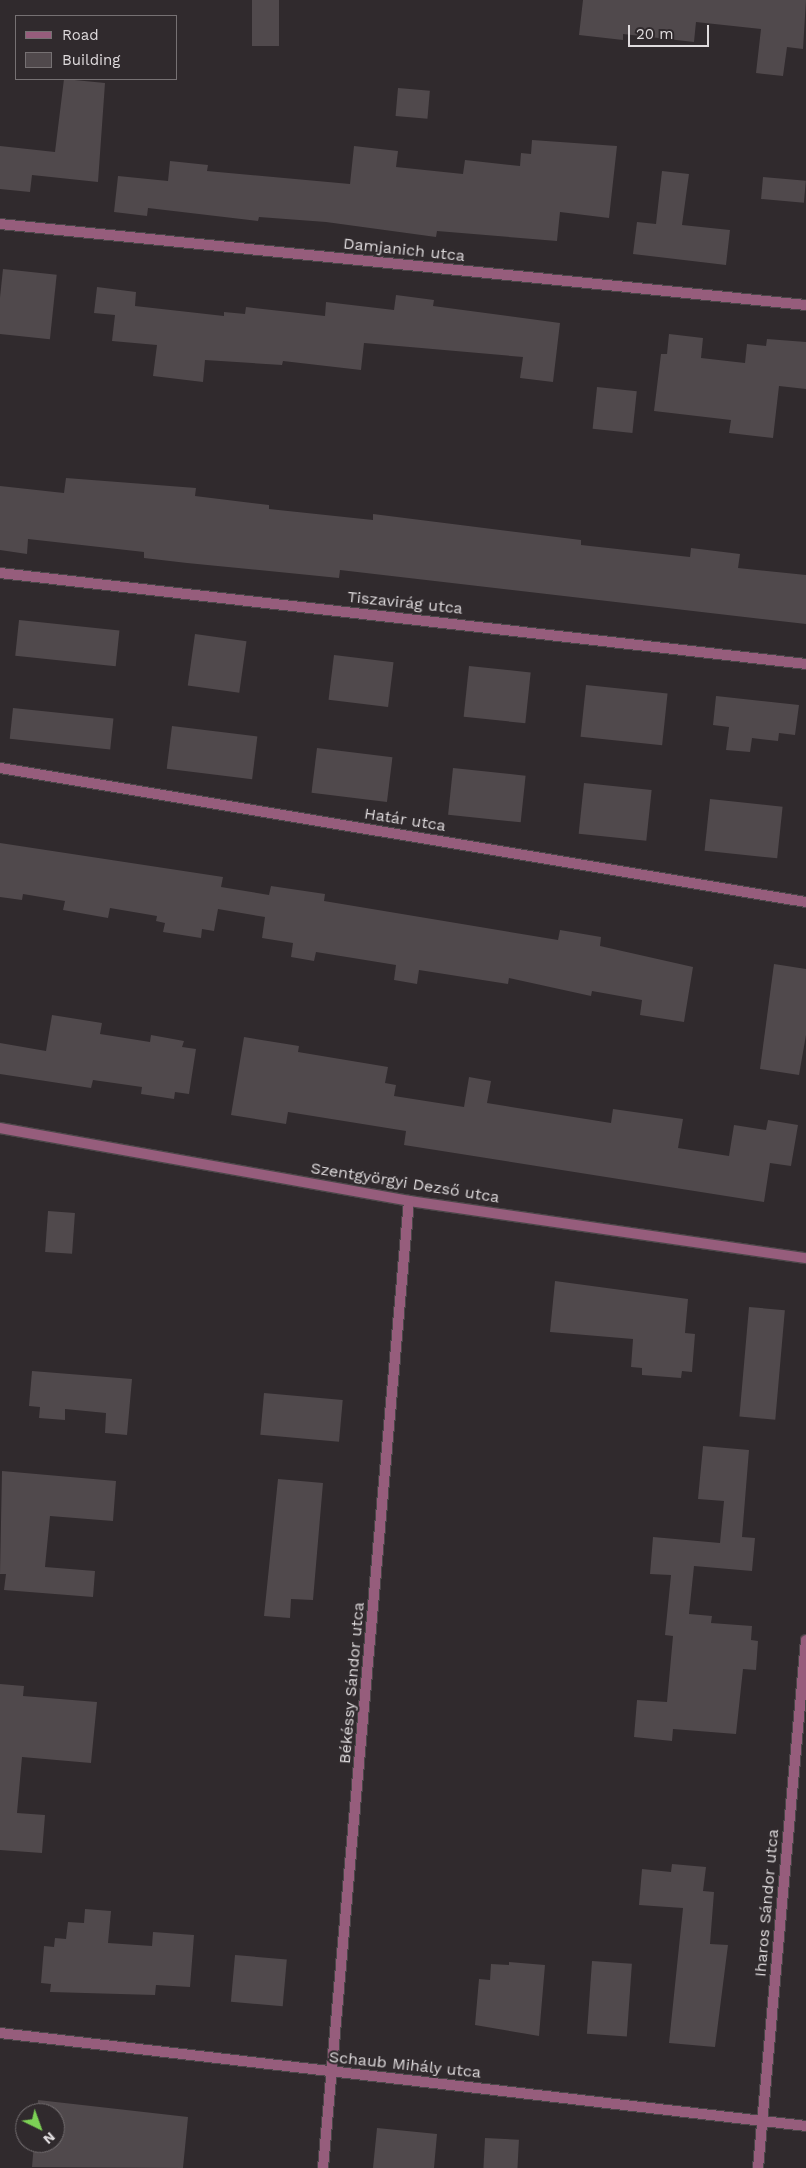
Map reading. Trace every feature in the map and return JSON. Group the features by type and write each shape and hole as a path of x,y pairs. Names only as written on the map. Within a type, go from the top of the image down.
{"street":[{"name":"Damjanich utca","path":"0,224 806,305"},
{"name":"Tiszavirág utca","path":"0,573 806,664"},
{"name":"Határ utca","path":"0,768 806,902"},
{"name":"Szentgyörgyi Dezső utca","path":"0,1128 409,1201 806,1258"},
{"name":"Békéssy Sándor utca","path":"323,2168 409,1201"},
{"name":"Iharos Sándor utca","path":"758,2168 806,1640"},
{"name":"Schaub Mihály utca","path":"0,2033 332,2073 762,2119 806,2126"}],"building":[{"path":"252,0 279,0 279,46 252,46"},
{"path":"583,0 806,0 803,49 787,47 783,76 756,73 761,29 696,22 694,42 623,34 623,40 579,35"},
{"path":"64,80 105,83 98,182 32,175 30,192 0,189 0,146 55,152"},
{"path":"398,88 430,91 427,119 396,116"},
{"path":"532,140 617,146 609,218 560,212 557,241 437,231 436,237 326,222 259,217 258,221 148,208 147,216 114,212 118,176 168,181 170,161 208,165 207,171 350,184 354,146 398,151 396,167 463,174 465,160 520,166 521,153 531,154"},
{"path":"662,171 689,174 682,225 730,230 726,265 633,254 637,222 656,224"},
{"path":"763,177 806,181 804,203 761,199"},
{"path":"3,269 57,275 50,339 0,334 0,298"},
{"path":"97,287 136,292 135,306 224,316 224,312 245,314 246,307 325,316 326,302 394,310 396,295 434,300 433,306 560,323 553,382 520,378 523,357 364,343 361,370 283,361 282,365 205,360 203,382 153,376 157,345 112,341 115,315 94,313"},
{"path":"669,334 703,338 701,358 745,363 747,344 766,346 767,339 806,342 806,389 779,386 773,438 729,433 731,420 654,411 661,354 667,354"},
{"path":"597,387 637,391 632,433 593,429"},
{"path":"66,478 196,488 195,496 269,505 269,509 373,520 373,514 581,540 581,545 690,557 691,548 740,554 738,568 806,575 806,624 340,570 339,578 187,563 144,558 144,552 28,539 27,554 0,550 0,486 64,493"},
{"path":"19,620 119,631 116,666 15,656"},
{"path":"195,634 246,641 239,693 188,685"},
{"path":"334,655 394,662 388,707 329,700"},
{"path":"469,666 531,672 525,723 464,717"},
{"path":"586,685 668,694 662,745 581,737"},
{"path":"716,696 799,705 795,735 779,733 778,741 752,738 750,752 726,750 729,727 713,725"},
{"path":"13,708 113,719 110,749 10,739"},
{"path":"172,726 257,736 252,779 167,769"},
{"path":"317,748 392,757 387,802 312,793"},
{"path":"453,768 526,776 521,822 448,815"},
{"path":"584,783 652,790 646,841 579,834"},
{"path":"710,799 783,807 777,858 705,851"},
{"path":"0,843 223,877 221,887 269,895 271,886 325,894 324,901 558,940 560,930 601,937 600,946 693,967 684,1022 640,1015 642,1000 592,991 591,996 509,978 508,984 419,970 417,984 394,980 396,965 316,952 314,961 291,957 293,943 262,938 265,917 218,909 214,931 202,929 201,938 163,932 165,923 156,921 157,916 110,908 108,918 63,910 65,901 23,894 22,900 0,897"},
{"path":"774,964 806,969 806,1035 799,1075 760,1069"},
{"path":"52,1015 102,1023 100,1034 150,1042 151,1035 184,1041 182,1047 196,1049 189,1094 175,1092 174,1099 141,1094 142,1087 93,1080 91,1088 0,1074 0,1043 46,1051"},
{"path":"244,1037 299,1046 298,1052 388,1067 385,1083 396,1085 394,1096 464,1107 469,1077 491,1081 487,1103 611,1123 613,1109 683,1119 678,1148 729,1156 734,1125 766,1130 768,1120 798,1125 791,1166 770,1163 764,1202 404,1145 406,1131 288,1112 286,1124 231,1115"},
{"path":"48,1211 75,1213 72,1254 45,1252"},
{"path":"555,1281 688,1299 685,1333 695,1334 692,1372 682,1371 681,1378 642,1375 642,1368 631,1367 633,1339 550,1332"},
{"path":"749,1307 785,1310 775,1420 739,1417"},
{"path":"32,1371 132,1379 127,1435 105,1433 106,1413 65,1409 65,1420 39,1418 40,1407 29,1406"},
{"path":"264,1393 343,1400 339,1442 260,1435"},
{"path":"703,1446 749,1450 742,1537 755,1538 752,1571 694,1566 689,1614 712,1616 711,1623 752,1626 751,1640 758,1641 756,1670 743,1669 736,1734 673,1729 672,1741 634,1737 637,1700 667,1702 673,1636 665,1635 671,1575 650,1574 653,1537 720,1543 724,1501 698,1499"},
{"path":"2,1471 116,1481 113,1521 50,1516 45,1567 95,1571 93,1597 4,1590 6,1574 0,1574"},
{"path":"278,1479 323,1483 313,1600 291,1599 290,1618 264,1616"},
{"path":"0,1684 24,1686 23,1696 97,1702 91,1763 22,1757 17,1813 45,1815 42,1853 0,1850"},
{"path":"672,1864 706,1867 703,1891 714,1892 710,1944 728,1945 715,2047 669,2043 683,1908 639,1905 642,1869 671,1872"},
{"path":"85,1909 111,1911 108,1943 152,1946 153,1932 194,1935 190,1987 156,1985 155,1995 50,1992 51,1984 41,1983 44,1946 54,1947 55,1938 66,1939 68,1922 84,1923"},
{"path":"235,1955 287,1960 283,2006 231,2002"},
{"path":"592,1961 632,1964 627,2037 587,2034"},
{"path":"509,1962 545,1965 539,2036 475,2025 479,1979 490,1980 491,1964 509,1965"},
{"path":"38,2100 64,2103 38,2103"},
{"path":"65,2103 188,2117 183,2168 32,2167 33,2153 65,2153"},
{"path":"377,2128 437,2134 434,2168 373,2168"},
{"path":"485,2138 519,2140 517,2168 483,2168"}]}
